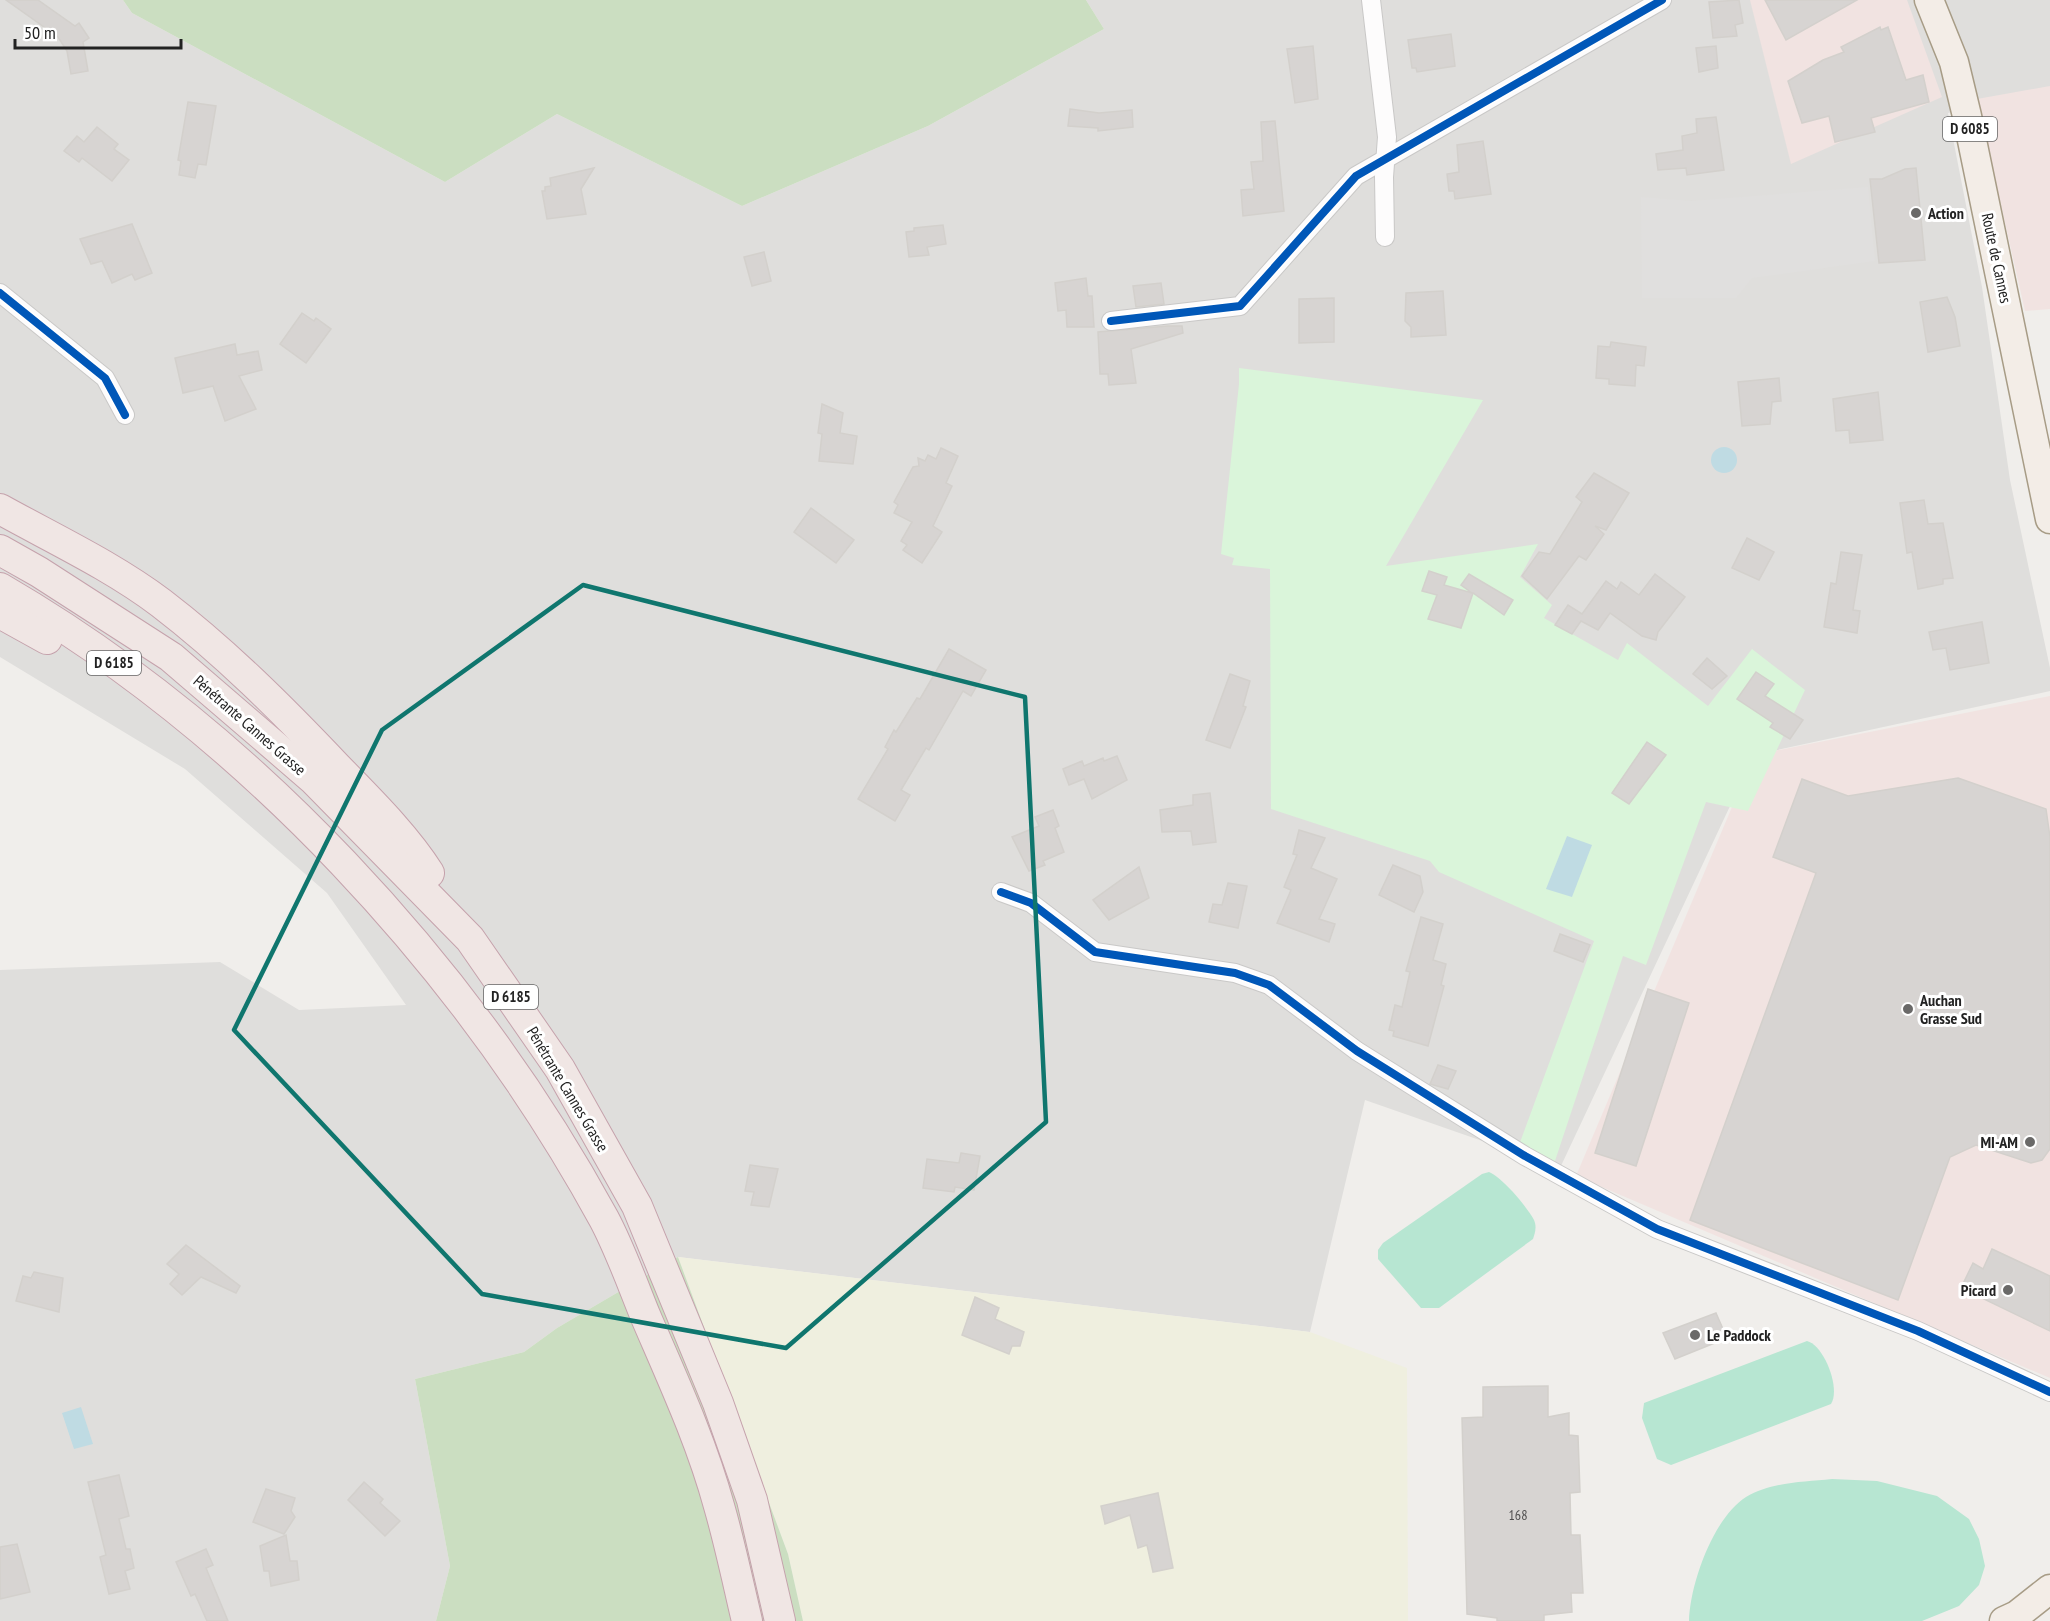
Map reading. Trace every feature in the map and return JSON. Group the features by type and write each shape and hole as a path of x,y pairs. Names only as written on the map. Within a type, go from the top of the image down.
{"highway":[{"path":"0,509 83,555 159,602 252,680 348,778 427,869 470,939"},
{"name":"Pénétrante Cannes Grasse","path":"0,550 39,572 171,657 313,779 470,939 560,1069 637,1206 718,1403 752,1500 780,1621"},
{"name":"Pénétrante Cannes Grasse","path":"0,588 142,682 223,746 345,864 441,976 528,1092 605,1221 687,1413 719,1504 747,1621"},
{"path":"0,613 64,649 142,682"}],"main road":[{"name":"Route de Cannes","path":"1929,0 1954,62 1967,116 2050,519"},
{"path":"2004,1621 2017,1615 2050,1589"}],"street":[{"path":"1371,0 1386,137 1385,237"},
{"path":"1111,321 1240,306 1356,176 1662,0"},
{"path":"0,293 105,378 125,415"},
{"path":"1001,892 1031,903 1095,952 1235,973 1269,985 1377,1063 1525,1156 1657,1229 1918,1330 2050,1392"}],"highlighted area":[{"path":"583,585 1025,697 1046,1122 786,1348 482,1294 234,1030 382,730"}],"shaded area":[{"path":"0,0 123,0 132,13 445,182 557,114 742,206 928,126 1104,29 1086,0 2050,0 2050,89 1948,113 1982,287 2010,480 2050,668 2050,691 1754,755 1560,1168 1365,1100 1310,1332 678,1257 557,1328 524,1352 415,1379 450,1566 436,1621 0,1621 0,970 220,962 299,1010 406,1005 327,893 185,769 0,657"},
{"path":"1750,0 1907,0 1942,97 1791,164"},
{"path":"2050,86 2050,309 2025,311 1977,99"},
{"path":"1868,187 1875,261 1752,278 1736,298 1642,298 1641,197 1691,201"},
{"path":"2050,696 2050,1378 1576,1176 1754,755"}],"green space":[{"path":"123,0 1086,0 1104,29 928,126 742,206 557,114 445,182 132,13"},
{"path":"1239,368 1483,400 1386,566 1538,544 1520,577 1552,605 1544,618 1618,660 1627,643 1708,706 1752,649 1805,690 1748,811 1706,802 1646,965 1623,956 1554,1164 1519,1145 1594,941 1439,872 1430,861 1271,809 1270,569 1232,565 1234,558 1221,554"},
{"path":"1489,1172 1508,1186 1531,1214 1535,1225 1533,1239 1439,1308 1421,1308 1378,1259 1378,1250 1383,1243 1482,1174"},
{"path":"678,1257 1310,1332 1407,1368 1408,1621 803,1621 788,1554"},
{"path":"678,1257 788,1554 803,1621 436,1621 450,1566 415,1379 524,1352 557,1328"},
{"path":"1807,1341 1819,1350 1829,1368 1834,1388 1831,1404 1671,1465 1657,1459 1642,1418 1644,1403"},
{"path":"1832,1479 1877,1481 1937,1496 1969,1519 1979,1539 1985,1566 1979,1585 1959,1606 1922,1621 1689,1621 1694,1589 1706,1553 1723,1520 1734,1507 1746,1497 1766,1488"}],"water":[{"path":"1724,447 1733,451 1737,460 1733,469 1724,473 1715,469 1711,460 1715,451"},
{"path":"1567,836 1592,845 1572,897 1546,889"},
{"path":"81,1407 93,1444 74,1449 62,1413"}],"building":[{"path":"6,0 38,0 75,26 79,23 89,38 83,42 88,71 71,74 67,51 58,37"},
{"path":"1739,0 1743,23 1735,25 1737,36 1713,38 1709,2"},
{"path":"1765,0 1857,0 1786,40"},
{"path":"1880,27 1881,30 1888,27 1906,80 1923,75 1929,102 1871,118 1875,132 1835,142 1829,116 1802,123 1788,81 1823,60 1844,52 1841,47"},
{"path":"1451,34 1455,66 1417,72 1416,68 1412,68 1408,40"},
{"path":"1313,46 1318,99 1295,103 1287,49"},
{"path":"1716,46 1718,68 1699,72 1696,48"},
{"path":"188,102 216,106 206,165 198,164 195,178 179,175 181,161 178,160"},
{"path":"1070,109 1099,113 1132,110 1133,127 1098,131 1098,128 1068,126"},
{"path":"1716,117 1724,170 1687,175 1686,168 1658,170 1656,154 1683,150 1682,136 1697,133 1696,119"},
{"path":"1275,121 1284,211 1243,216 1241,190 1254,189 1251,162 1263,161 1261,122"},
{"path":"97,127 118,144 114,149 129,160 112,181 82,158 79,162 64,151 77,136 84,142"},
{"path":"1483,141 1491,194 1455,199 1454,191 1449,191 1447,174 1459,172 1457,145"},
{"path":"594,168 581,189 586,214 547,219 542,191 545,191 545,187 551,186 550,178"},
{"path":"1916,168 1925,260 1879,263 1870,179 1882,179 1905,169"},
{"path":"132,224 152,273 135,280 132,274 112,283 102,261 91,264 80,239"},
{"path":"943,225 946,244 927,247 929,255 909,257 906,232 914,231 914,228"},
{"path":"764,252 771,281 752,286 744,257"},
{"path":"1086,278 1088,296 1092,296 1094,327 1067,327 1066,310 1058,311 1055,283"},
{"path":"1161,283 1164,304 1136,307 1133,286"},
{"path":"1443,291 1446,335 1411,337 1411,327 1405,321 1406,293"},
{"path":"1947,297 1955,317 1960,346 1928,352 1920,302"},
{"path":"1334,298 1334,342 1299,343 1299,299"},
{"path":"302,313 314,321 316,318 331,329 306,363 280,344"},
{"path":"1182,326 1183,333 1131,349 1136,383 1109,385 1108,374 1100,374 1098,332"},
{"path":"1611,342 1646,347 1644,366 1636,365 1635,386 1609,384 1609,379 1596,378 1598,346 1610,347"},
{"path":"235,344 237,355 258,351 262,370 239,376 256,409 225,421 213,386 183,393 175,358"},
{"path":"1779,378 1781,401 1772,402 1770,424 1742,426 1738,382"},
{"path":"1878,392 1883,440 1850,443 1849,430 1836,431 1833,399"},
{"path":"822,404 843,413 840,433 857,436 853,464 819,461 822,434 818,433"},
{"path":"941,448 958,456 946,483 952,486 933,526 942,532 922,563 903,550 907,545 901,541 912,522 894,513 898,505 894,502 913,467 919,466 918,458 925,461 928,455 936,459"},
{"path":"1594,473 1629,493 1606,530 1595,526 1604,534 1586,560 1579,556 1547,599 1522,576 1539,552 1550,554 1582,502 1576,497"},
{"path":"1924,500 1928,524 1943,523 1953,578 1943,579 1943,584 1918,589 1912,552 1907,553 1900,503"},
{"path":"811,508 854,540 836,563 794,532"},
{"path":"1747,538 1774,552 1759,580 1732,568"},
{"path":"1841,552 1862,555 1853,610 1860,611 1857,633 1824,627 1831,583 1836,584"},
{"path":"1429,571 1447,577 1444,585 1472,593 1461,585 1469,574 1513,600 1504,615 1473,593 1461,628 1428,619 1437,595 1422,591"},
{"path":"1655,574 1685,597 1658,632 1656,640 1642,636 1610,613 1598,630 1581,621 1572,634 1555,625 1568,605 1582,614 1606,581 1617,589 1621,582 1639,595"},
{"path":"1982,622 1989,663 1950,670 1946,648 1933,650 1929,632"},
{"path":"949,649 986,670 971,696 963,691 929,750 926,748 901,790 910,795 895,821 858,799 888,749 885,747 894,730 896,732 917,698 920,699"},
{"path":"1707,658 1727,676 1712,689 1693,674"},
{"path":"1756,672 1774,684 1765,696 1803,720 1790,739 1770,727 1773,723 1737,699"},
{"path":"1230,674 1250,681 1243,706 1246,707 1230,748 1206,740"},
{"path":"1647,742 1666,755 1629,804 1612,793"},
{"path":"1117,756 1127,780 1092,799 1084,779 1069,785 1063,769 1082,761 1084,766 1103,758 1104,761"},
{"name":"Auchan Grasse Sud","path":"1958,778 2046,809 2050,837 2050,1149 2042,1160 2031,1163 1976,1145 1950,1157 1898,1300 1690,1220 1816,873 1773,857 1802,779 1848,796"},
{"path":"1210,793 1216,842 1193,845 1191,831 1162,832 1160,810 1193,805 1193,795"},
{"path":"1053,810 1059,826 1055,828 1064,852 1043,861 1045,865 1029,871 1012,837 1039,826 1035,817"},
{"path":"1299,830 1325,838 1311,868 1337,879 1319,919 1335,924 1329,942 1277,923 1291,890 1284,887 1297,855 1293,854"},
{"path":"1393,865 1420,876 1423,892 1414,912 1379,895"},
{"path":"1139,867 1149,898 1109,920 1093,900"},
{"path":"1228,883 1247,886 1238,928 1209,922 1213,904 1222,905"},
{"path":"1421,917 1443,924 1433,960 1446,964 1441,985 1444,986 1428,1046 1393,1036 1394,1031 1389,1030 1395,1005 1402,1007 1410,972 1406,971"},
{"path":"1560,934 1590,945 1583,962 1554,951"},
{"path":"1648,989 1689,1003 1636,1166 1595,1153"},
{"path":"1438,1065 1456,1071 1448,1089 1430,1084"},
{"path":"961,1153 980,1156 974,1190 955,1187 954,1192 923,1188 927,1159 959,1163"},
{"path":"750,1165 778,1169 769,1207 751,1205 754,1192 745,1191"},
{"path":"186,1245 240,1286 236,1293 201,1277 182,1295 170,1284 179,1274 167,1264"},
{"name":"Picard","path":"1992,1249 2050,1276 2050,1331 1961,1288 1973,1263 1983,1269"},
{"path":"34,1272 63,1278 59,1312 16,1301 23,1276 31,1278"},
{"path":"975,1297 999,1308 995,1319 1024,1332 1020,1346 1012,1346 1009,1354 962,1335"},
{"name":"Le Paddock","path":"1716,1313 1727,1338 1675,1359 1663,1333"},
{"path":"1548,1386 1548,1417 1569,1413 1569,1435 1578,1436 1580,1492 1570,1493 1571,1535 1580,1535 1583,1593 1571,1593 1572,1612 1544,1615 1544,1621 1497,1621 1497,1618 1467,1614 1462,1418 1483,1417 1483,1387"},
{"path":"119,1475 129,1516 119,1519 126,1549 130,1549 134,1568 125,1571 130,1589 109,1594 100,1557 106,1555 88,1482"},
{"path":"364,1482 383,1499 380,1503 400,1521 385,1536 348,1500"},
{"path":"266,1489 295,1498 291,1511 295,1517 284,1534 253,1522"},
{"path":"1158,1493 1173,1568 1153,1572 1147,1545 1138,1548 1130,1515 1105,1524 1101,1506"},
{"path":"286,1535 290,1561 297,1561 299,1580 271,1586 269,1571 264,1571 260,1546"},
{"path":"17,1544 30,1592 0,1599 0,1547"},
{"path":"206,1549 213,1565 206,1568 228,1621 207,1621 195,1594 191,1596 176,1562"}],"cycle path":[{"path":"1111,321 1240,306 1356,176 1662,0"},
{"path":"0,293 105,378 125,415"},
{"path":"1001,892 1031,903 1095,952 1235,973 1269,985 1357,1051 1525,1156 1657,1229 1918,1331 2050,1392"}],"place":[{"name":"Action","path":"1916,213"},
{"name":"Auchan Grasse Sud","path":"1908,1009"},
{"name":"MI-AM","path":"2030,1142"},
{"name":"Picard","path":"2008,1290"},
{"name":"Le Paddock","path":"1695,1335"}]}
